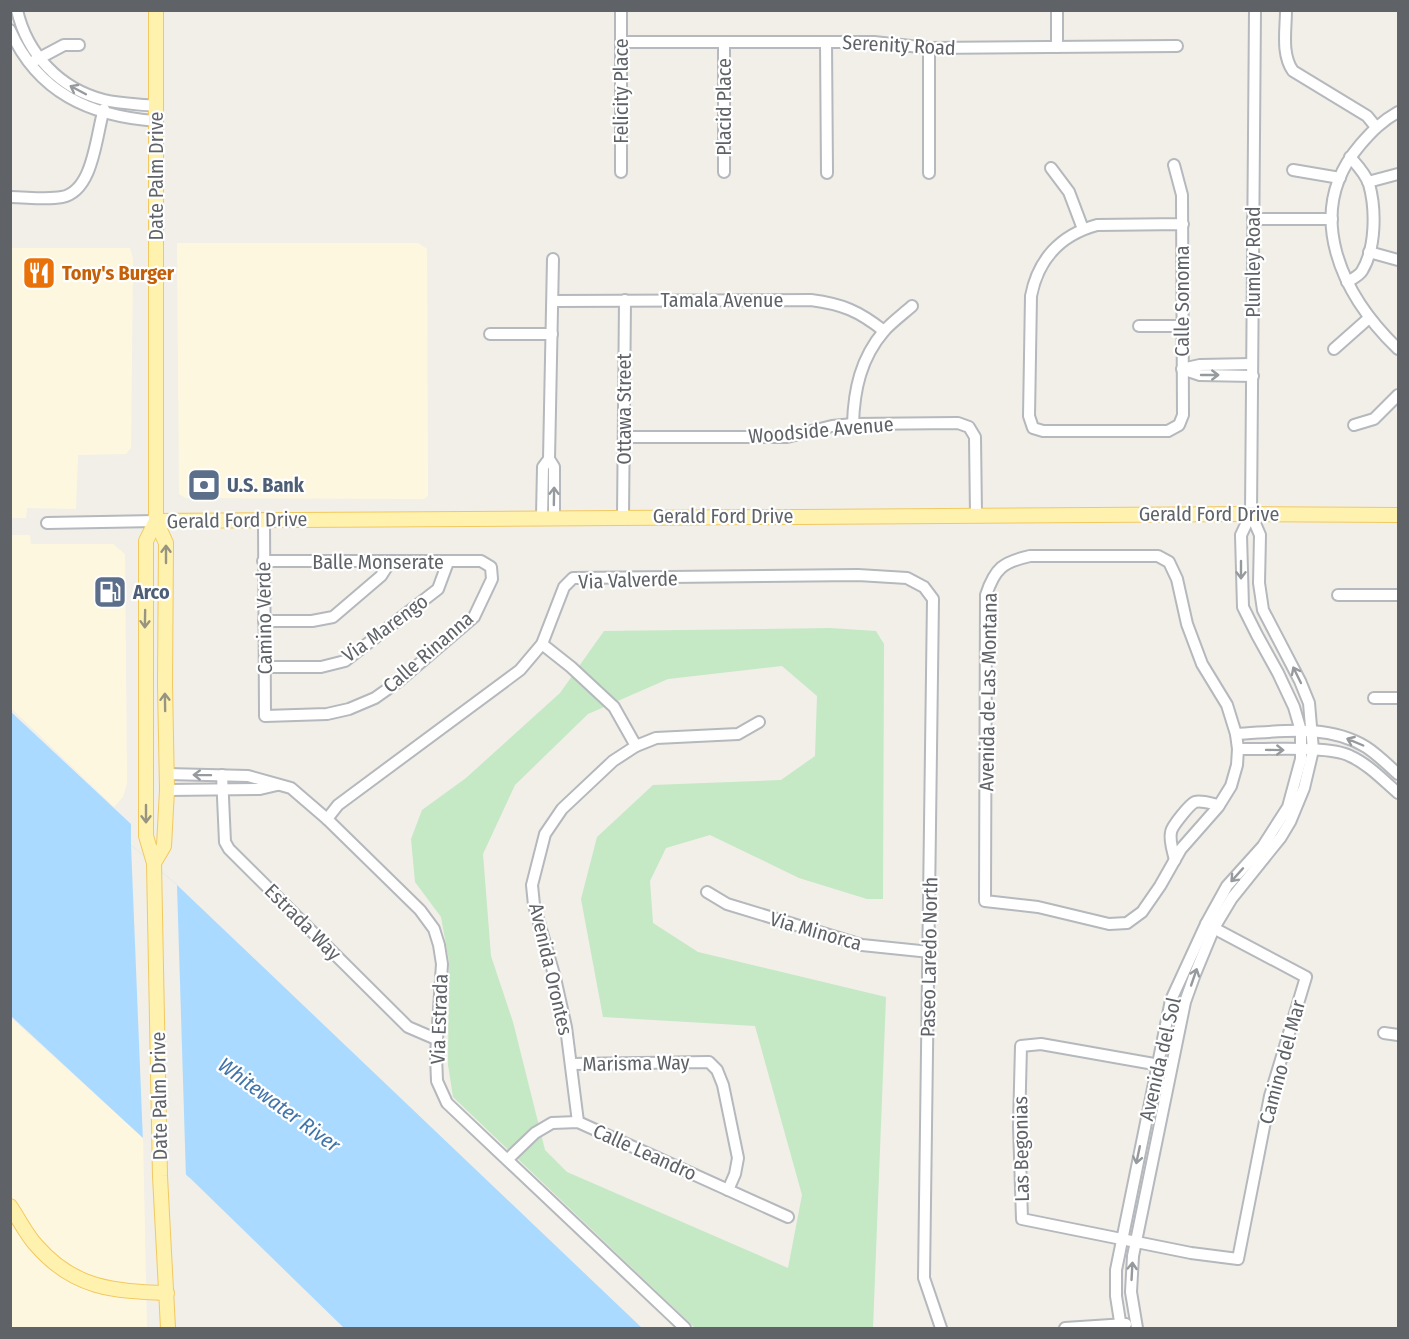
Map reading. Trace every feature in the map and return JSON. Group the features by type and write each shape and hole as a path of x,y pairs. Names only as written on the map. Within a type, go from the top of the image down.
{"main road":[{"name":"Date Palm Drive","path":"154,863 164,846 167,790 166,543 156,521 156,10"},
{"name":"Gerald Ford Drive","path":"156,521 548,517 1398,515"},
{"name":"Date Palm Drive","path":"156,521 146,541 146,836 154,863 160,1176 168,1329"},
{"path":"146,720 158,739 159,780 162,787 167,790"},
{"path":"10,1206 35,1244 64,1272 109,1290 167,1293"}],"street":[{"path":"17,10 26,38 39,58 66,83 82,92 106,100 155,106"},
{"name":"Felicity Place","path":"621,10 621,172"},
{"path":"1057,10 1057,47"},
{"name":"Plumley Road","path":"1251,514 1255,10"},
{"path":"1286,10 1286,55 1293,71 1367,116 1376,127"},
{"path":"10,30 29,65 75,102 102,113 136,120 156,121"},
{"name":"Serenity Road","path":"621,42 891,42 929,48 1177,46"},
{"name":"Placid Place","path":"724,42 724,172"},
{"path":"826,42 827,172"},
{"path":"29,65 64,45 80,45"},
{"path":"929,48 929,173"},
{"path":"10,197 63,197 78,190 88,174 106,100"},
{"path":"1398,112 1376,127 1350,157 1340,178 1334,199 1332,219 1333,238 1339,264 1347,282 1369,318 1398,349"},
{"path":"1347,282 1360,273 1369,252 1373,233 1368,183 1363,172 1350,157"},
{"name":"Calle Sonoma","path":"1083,229 1065,238 1051,251 1034,279 1031,296 1029,416 1033,428 1043,431 1168,431 1179,425 1183,415 1182,195 1174,165"},
{"path":"1051,168 1069,192 1083,229 1112,224 1183,224"},
{"path":"1293,170 1340,178"},
{"path":"1368,183 1398,174"},
{"path":"1253,219 1332,219"},
{"path":"1369,252 1398,260"},
{"path":"548,517 548,475 543,467 549,459 553,259"},
{"name":"Ottawa Street","path":"623,517 625,300"},
{"name":"Tamala Avenue","path":"553,301 811,300 852,309 867,317 884,331"},
{"path":"853,423 858,378 868,356 884,331 912,306"},
{"path":"1334,349 1369,318"},
{"path":"1139,326 1183,327"},
{"path":"490,334 552,334"},
{"path":"1182,369 1200,365 1252,364"},
{"path":"1182,369 1200,375 1253,376"},
{"path":"1354,425 1374,419 1398,395"},
{"name":"Woodside Avenue","path":"624,437 787,437 853,423 958,423 969,427 975,437 976,515"},
{"name":"Avenida del Sol","path":"1251,514 1242,535 1243,607 1306,731"},
{"name":"Avenida del Sol","path":"1120,1327 1116,1296 1116,1270 1171,1000 1210,926 1281,837 1304,788 1309,703 1263,610 1259,583 1260,535 1251,514"},
{"name":"Camino Verde","path":"264,519 265,716"},
{"name":"Gerald Ford Drive","path":"47,523 156,521"},
{"name":"Avenida de Las Montana","path":"1030,556 1158,556 1169,562 1177,579 1187,624 1202,664 1227,705 1238,749 1237,765 1231,786 1219,805 1181,849 1142,912 1127,923 1109,924 1038,907 985,901 986,595 992,578 1008,561 1030,556"},
{"name":"Balle Monserate","path":"263,561 481,561 490,567"},
{"path":"264,621 312,621 333,617 381,576 390,562"},
{"name":"Via Marengo","path":"265,667 321,667 345,661 438,589 448,562"},
{"name":"Calle Rinanna","path":"265,716 327,714 349,709 375,698 399,681 474,617 492,579 490,567"},
{"name":"Via Valverde","path":"327,819 338,805 520,670 542,644 564,587 573,578 858,575 907,578 924,587"},
{"name":"Paseo Laredo North","path":"924,587 933,599 924,1278 941,1329"},
{"path":"1338,595 1398,595"},
{"path":"542,644 614,707 636,746"},
{"path":"1374,698 1398,698"},
{"name":"Avenida Orontes","path":"578,1122 571,1064 555,978 534,905 532,885 545,834 562,808 613,761 636,746 656,738 738,734 759,722"},
{"path":"1236,734 1306,731 1339,735 1365,746 1398,774"},
{"path":"1238,749 1334,751 1349,755 1369,768 1398,793"},
{"name":"Via Estrada","path":"167,774 248,776 291,788 327,819 420,910 434,929 440,945 442,964 436,1039 437,1081 447,1103 685,1329"},
{"name":"Estrada Way","path":"222,775 225,842 229,849 408,1027 436,1039"},
{"path":"167,790 260,789 277,785"},
{"path":"1175,860 1171,843 1173,826 1193,803 1198,801 1219,805"},
{"name":"Via Minorca","path":"707,892 727,904 862,945 930,952"},
{"name":"Avenida del Sol","path":"1136,1325 1131,1293 1136,1241 1185,1002 1210,926"},
{"name":"Camino del Mar","path":"1210,926 1306,977 1270,1096 1238,1259"},
{"path":"1384,1033 1398,1035"},
{"name":"Las Begonias","path":"1171,1067 1041,1044 1021,1046 1019,1125 1022,1219 1191,1253 1238,1259"},
{"name":"Marisma Way","path":"571,1064 709,1062 717,1070 723,1085 738,1158 735,1174 728,1190"},
{"name":"Calle Leandro","path":"508,1159 535,1133 552,1123 578,1122 788,1217"},
{"path":"1065,1329 1136,1325"}],"shaded area":[{"path":"177,243 418,243 427,249 428,496 424,499 186,498 179,494"},
{"path":"11,248 130,248 133,259 131,448 126,454 78,455 76,509 27,508 26,518 11,518"},
{"path":"10,535 30,535 31,544 113,544 125,554 127,783 123,797 114,807 11,708"},
{"path":"10,1017 143,1138 147,1328 11,1328"}],"green space":[{"path":"830,628 876,631 884,644 883,899 867,899 799,878 710,835 666,848 650,881 653,923 698,952 886,997 873,1328 695,1328 453,1097 448,1065 449,961 441,917 415,882 411,839 422,810 466,778 560,693 604,631","holes":["782,666 817,696 815,756 781,780 653,785 597,837 581,899 603,1017 755,1026 802,1195 788,1268 567,1172 545,1150 513,1022 491,956 483,854 515,785 588,714 668,679"]}],"water":[{"name":"Whitewater River","path":"10,711 131,824 131,845 177,885 642,1328 344,1328 191,1179 143,1138 11,1016"}],"pier":[{"path":"131,845 177,885 186,1178 143,1142"}],"place":[{"name":"Tony's Burger","path":"39,273"},
{"name":"U.S. Bank","path":"204,485"},
{"name":"Arco","path":"110,592"}]}
